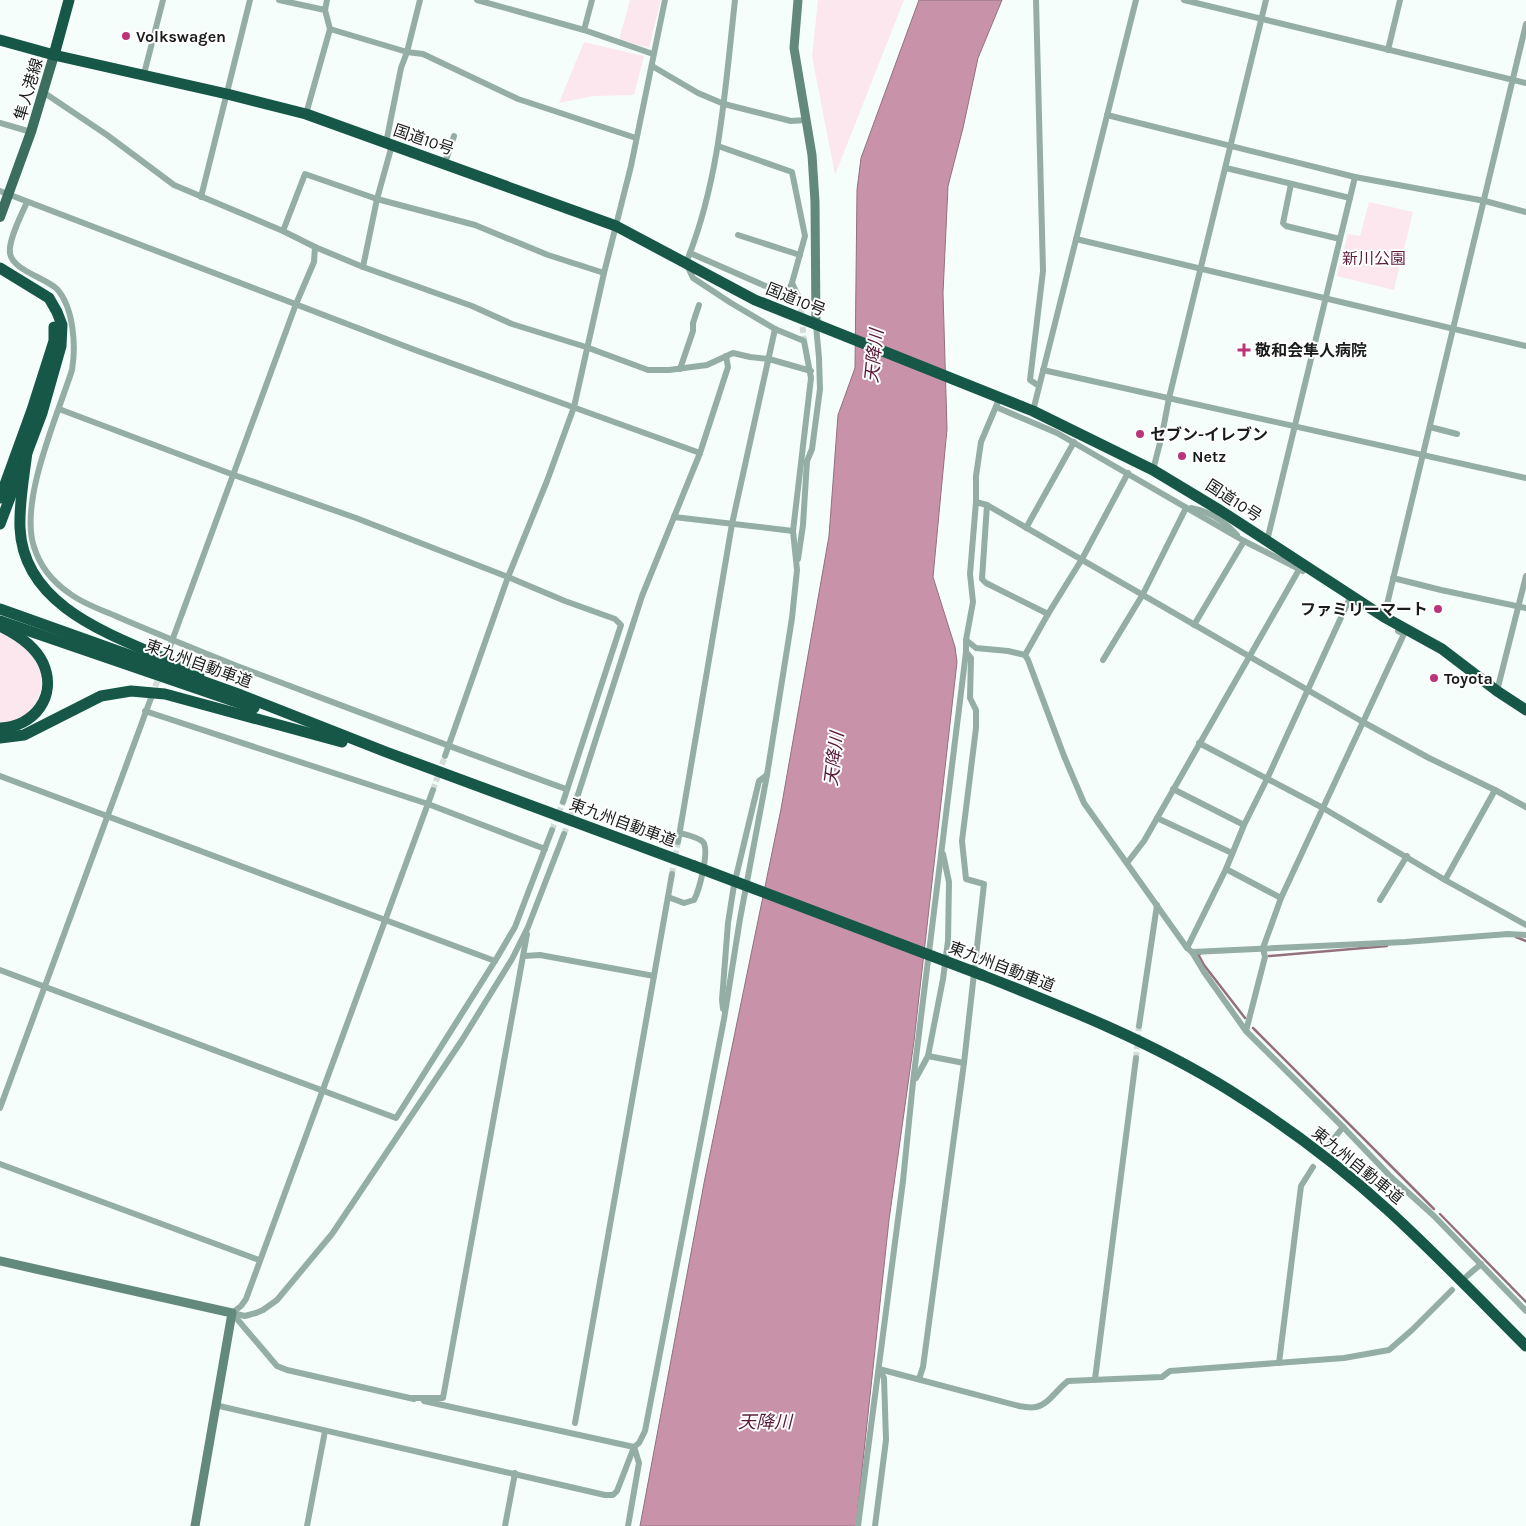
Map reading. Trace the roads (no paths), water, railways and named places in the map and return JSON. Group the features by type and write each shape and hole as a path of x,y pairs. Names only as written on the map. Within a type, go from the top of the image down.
{"highway":[{"path":"54,55 69,0"},
{"name":"国道10号","path":"0,40 54,55 144,74 306,114 616,226 688,258 755,300 988,393 998,402 1033,411 1153,470 1219,514 1267,541 1384,617 1442,650 1526,710"},
{"path":"0,268 49,298 58,312 62,325 61,346 42,413 0,498"},
{"path":"0,277 11,281 46,306 54,324 54,341 0,524"},
{"path":"0,480 23,451"},
{"path":"23,451 20,506 22,543 29,564 44,588 53,598 95,627 187,668 241,695"},
{"name":"東九州自動車道","path":"0,609 241,695 470,784 982,975 1102,1024 1228,1089 1270,1117 1388,1210 1431,1250 1526,1346"},
{"name":"東九州自動車道","path":"0,621 386,752"},
{"path":"0,626 23,640 35,652 43,663 47,683 42,703 34,715 22,723 0,728"},
{"path":"0,738 24,735 101,696 131,691 149,692 196,702 318,734 470,784"}],"main road":[{"name":"隼人港線","path":"0,217 4,193 31,132 54,55"}],"street":[{"path":"144,74 164,0"},
{"path":"201,197 250,0"},
{"path":"279,0 325,10"},
{"path":"306,114 330,29 325,10 327,0"},
{"path":"363,267 389,144 401,68 420,0"},
{"path":"477,0 584,30 653,54"},
{"path":"584,30 592,0"},
{"path":"446,756 508,576 550,474 574,407 586,347 636,138 665,0"},
{"path":"734,0 718,146 708,200 688,258 693,278 775,329 804,341 811,371 793,531 797,570"},
{"path":"215,1405 605,1495 613,1495 617,1491 634,1447 645,1431 724,1019 740,919 767,775 792,618 803,525 807,461 812,449 820,380 816,325 817,236 812,155 794,48 798,0"},
{"path":"1036,0 1043,271 1030,380 1039,386"},
{"path":"1033,411 1136,0"},
{"path":"1184,0 1526,83"},
{"path":"1153,470 1266,0"},
{"path":"1388,50 1400,0"},
{"path":"1384,617 1526,24"},
{"path":"330,29 407,52 423,54 518,99 636,138"},
{"path":"652,66 698,93 724,104 791,121 807,120"},
{"path":"43,92 107,135 174,185 284,231 315,247 363,267 472,306 512,324 586,347 648,370 680,369 707,364 733,353 769,359 811,371"},
{"path":"1107,115 1355,177 1485,201 1526,212"},
{"path":"0,123 31,132"},
{"path":"446,163 454,136"},
{"path":"688,258 786,295 792,283 800,255 805,236 792,172 718,146"},
{"path":"1226,168 1350,198"},
{"path":"284,231 305,174 377,199 475,225 548,255 604,273"},
{"path":"1267,541 1355,177"},
{"path":"1292,184 1283,223 1286,226 1340,239"},
{"path":"4,193 415,350 700,453"},
{"path":"27,202 10,247 10,257 17,265 55,288 66,304 72,324 73,365 39,471 31,506 30,531 37,555 50,577 69,594 83,602 172,641 449,747 566,789"},
{"path":"738,235 800,255"},
{"path":"805,236 817,236"},
{"path":"1076,239 1526,346"},
{"path":"169,649 296,304 314,262 315,247"},
{"path":"792,283 800,300"},
{"path":"680,369 693,332 692,324 699,305"},
{"path":"678,842 732,524 775,329"},
{"path":"59,408 356,518 615,619 621,625 563,800 574,805 642,596 700,453 728,367 726,356"},
{"path":"1043,370 1526,478"},
{"path":"808,401 820,380"},
{"path":"858,1526 903,1181 966,640 973,602 970,574 976,502 976,476 981,442 998,402 1074,442 1244,540 1300,568 1404,634 1281,898 1263,948 1265,957 1246,1031"},
{"path":"1430,427 1458,434"},
{"path":"1026,528 1074,442"},
{"path":"1025,655 1082,559 1128,473"},
{"path":"976,502 987,505 1082,559 1363,722 1526,807"},
{"path":"987,505 982,579 986,583 1048,614"},
{"path":"1186,508 1219,514 1244,540"},
{"path":"1103,660 1143,594 1186,508"},
{"path":"674,517 793,531"},
{"path":"1194,625 1244,540"},
{"path":"1127,863 1144,841 1300,568"},
{"path":"1497,691 1526,576"},
{"path":"1393,578 1526,608"},
{"path":"1190,950 1244,825 1349,600"},
{"path":"966,640 976,648 1008,651 1025,655 1084,803 1246,1031 1343,1127 1390,1177 1434,1216 1526,1311"},
{"path":"919,1379 923,1367 964,1063 984,884 966,879 962,841 976,719 976,710 970,698 971,658 966,652"},
{"path":"0,1108 151,698"},
{"path":"145,711 428,804 545,849"},
{"path":"1199,743 1323,808 1526,926"},
{"path":"724,1019 722,1000 728,923 734,885 759,782 767,775"},
{"path":"0,776 495,961"},
{"path":"1173,789 1244,825"},
{"path":"195,1526 232,1313 246,1299 433,790"},
{"path":"1445,880 1495,790"},
{"path":"1157,818 1232,853"},
{"path":"0,970 396,1118 495,961 514,926 552,830"},
{"path":"0,1260 245,1316 263,1310 277,1300 332,1234 462,1040 512,959 528,927 564,834"},
{"path":"668,897 684,903 694,900 698,894 702,873 706,850 704,843 698,839 680,834"},
{"path":"914,1082 928,1056 943,979 948,940 949,882 941,848"},
{"path":"1380,900 1407,856"},
{"path":"1226,869 1281,898"},
{"path":"575,1423 672,874"},
{"path":"1140,1026 1157,905"},
{"path":"412,1398 443,1398 528,927"},
{"path":"1190,950 1405,942 1508,934 1526,935"},
{"path":"524,956 540,955 654,976"},
{"path":"928,1056 964,1063"},
{"path":"1095,1379 1136,1058"},
{"path":"1328,1146 1343,1127"},
{"path":"0,1164 259,1260"},
{"path":"1279,1363 1301,1186 1313,1167"},
{"path":"1467,1276 1482,1264"},
{"path":"879,1369 1019,1406 1035,1408 1044,1403 1068,1381 1162,1377 1170,1371 1344,1358 1389,1350 1452,1290"},
{"path":"232,1313 272,1361 277,1366 287,1370 634,1447"},
{"path":"875,1526 886,1440 884,1378 879,1369"},
{"path":"307,1526 325,1431"},
{"path":"628,1526 639,1463 634,1447"},
{"path":"505,1526 515,1473"}],"water":[{"name":"天降川","path":"919,0 1002,0 978,58 948,186 943,293 947,429 933,577 955,647 957,662 914,1041 889,1220 856,1526 640,1526 705,1178 781,809 829,536 838,415 855,368 857,190 861,158"}],"waterway":[{"path":"1516,937 1526,941"},
{"path":"1269,956 1387,946"},
{"path":"1200,954 1198,954 1204,965 1245,1018"},
{"path":"1253,1028 1434,1209"},
{"path":"1440,1214 1526,1302"}],"tunnel":[{"path":"800,300 804,341"},
{"path":"152,695 160,674"},
{"path":"433,790 445,756"},
{"path":"552,830 563,802"},
{"path":"564,834 574,807"},
{"path":"672,874 678,842"},
{"path":"1136,1058 1139,1026"}],"place":[{"name":"Volkswagen","path":"126,36"},
{"name":"敬和会隼人病院","path":"1244,350"},
{"name":"セブン-イレブン","path":"1140,434"},
{"name":"Netz","path":"1182,456"},
{"name":"ファミリーマート","path":"1438,609"},
{"name":"Toyota","path":"1434,678"}],"park label":[{"name":"新川公園","path":"1374,258"}]}
